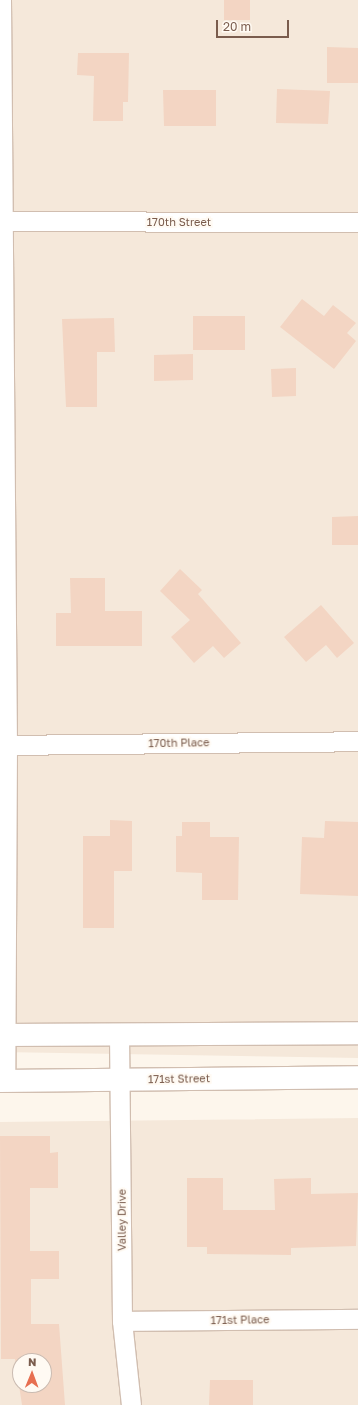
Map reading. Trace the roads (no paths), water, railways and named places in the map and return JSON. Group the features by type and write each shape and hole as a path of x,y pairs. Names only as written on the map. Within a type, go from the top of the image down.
{"street":[{"path":"1,0 4,745 2,1081"},
{"name":"170th Street","path":"2,221 358,222"},
{"name":"170th Place","path":"4,745 358,741"},
{"path":"2,1035 358,1033"},
{"name":"Valley Drive","path":"119,1034 121,1080 122,1321 131,1405"},
{"name":"171st Street","path":"2,1081 358,1077"},
{"name":"171st Place","path":"122,1321 358,1319"}]}
